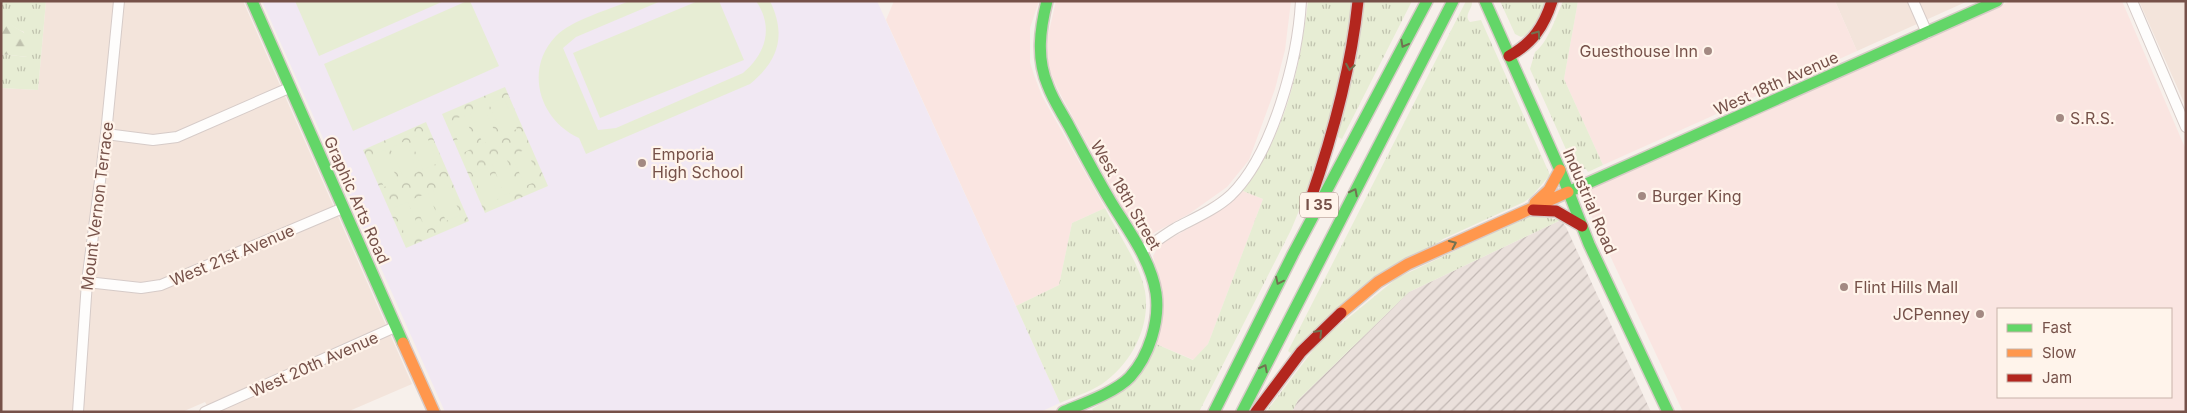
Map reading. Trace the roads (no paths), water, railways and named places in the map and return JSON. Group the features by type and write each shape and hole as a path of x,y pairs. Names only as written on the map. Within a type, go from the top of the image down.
{"main road":[{"name":"Graphic Arts Road","path":"252,1 434,412"},
{"name":"West 18th Street","path":"1047,1 1042,20 1039,48 1047,85 1097,179 1142,251 1156,292 1157,309 1152,337 1144,357 1129,378 1104,393 1063,412"},
{"path":"1293,254 1331,142 1350,69 1358,1"},
{"name":"I 35","path":"1214,412 1293,254 1427,1"},
{"name":"I 35","path":"1242,412 1453,1"},
{"path":"1510,56 1525,48 1538,34 1552,1"},
{"name":"West 18th Avenue","path":"1256,412 1301,352 1332,321 1378,282 1408,264 1568,192 1704,134 1997,1"},
{"name":"Industrial Road","path":"1486,5 1560,170 1582,226 1668,412"},
{"path":"1529,210 1548,190 1560,170"},
{"path":"1529,210 1556,211 1582,226"}],"street":[{"name":"Mount Vernon Terrace","path":"78,412 87,282 106,134 119,1"},
{"path":"1142,251 1230,196 1256,163 1284,94 1300,26 1301,1"},
{"path":"1913,1 1927,33"},
{"path":"2132,1 2186,126"},
{"path":"106,134 153,140 177,137 290,88"},
{"name":"West 21st Avenue","path":"87,282 141,288 161,285 343,208"},
{"name":"West 20th Avenue","path":"204,412 396,327"}],"place":[{"name":"Guesthouse Inn","path":"1708,51"},
{"name":"S.R.S.","path":"2060,118"},
{"name":"Emporia High School","path":"642,163"},
{"name":"Burger King","path":"1642,196"},
{"name":"Flint Hills Mall","path":"1844,287"},
{"name":"JCPenney","path":"1980,314"}]}
